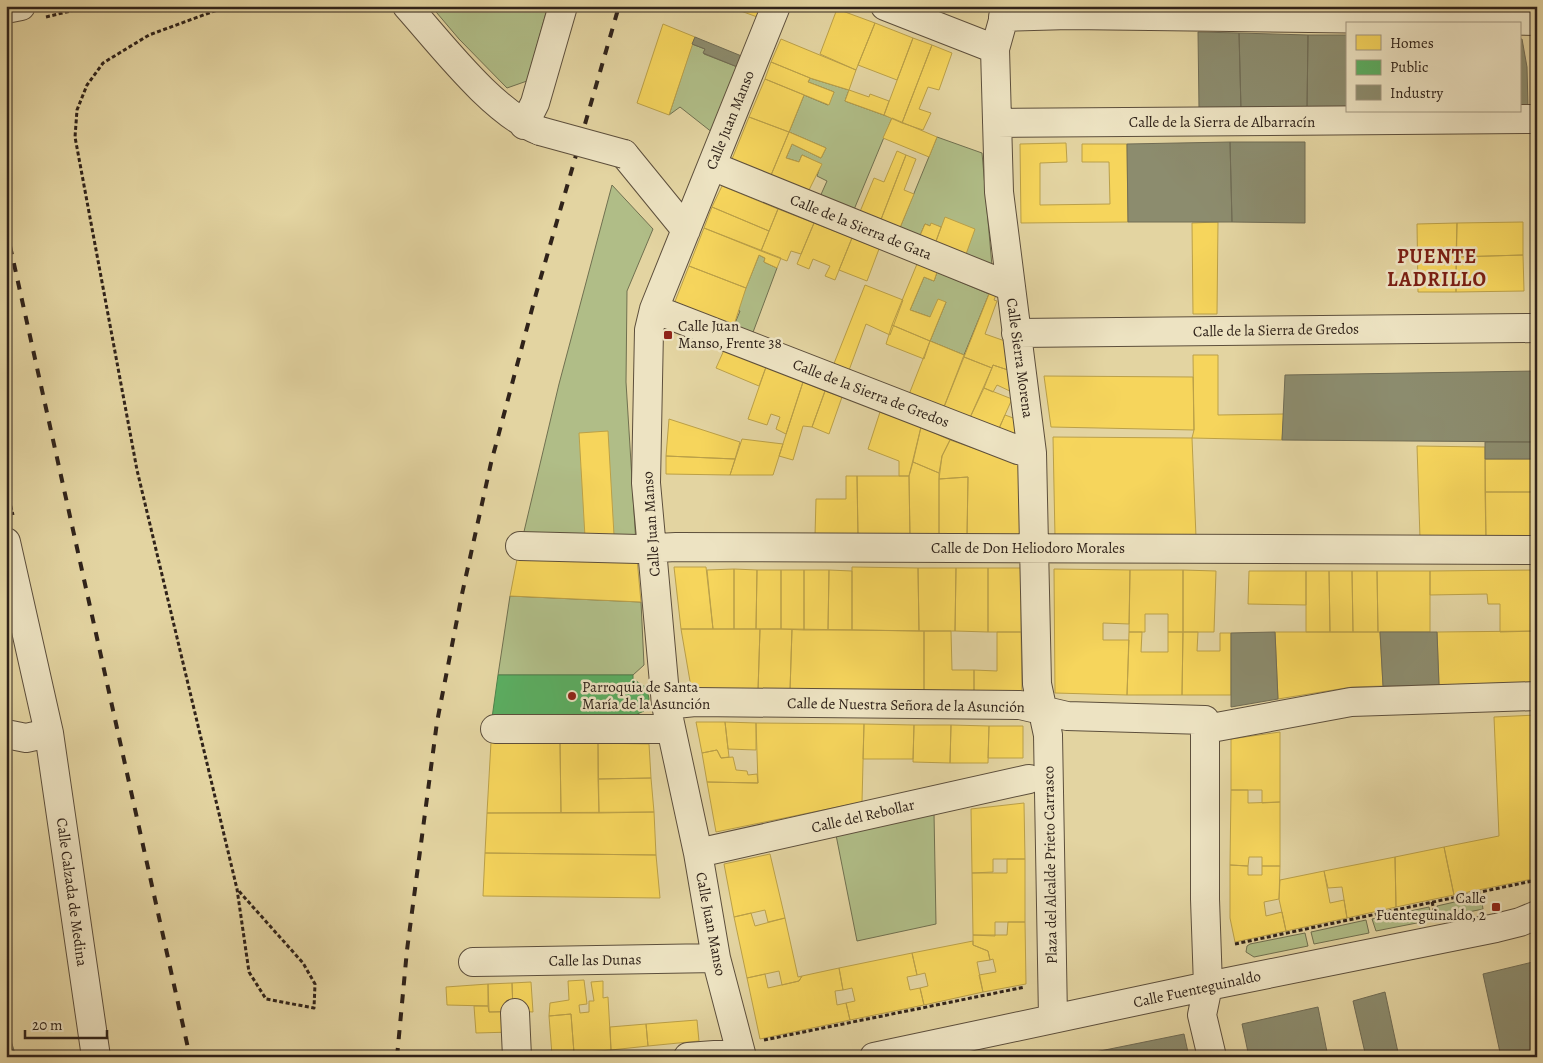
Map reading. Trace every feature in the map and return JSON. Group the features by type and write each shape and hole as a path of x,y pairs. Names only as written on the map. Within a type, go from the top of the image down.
{"street":[{"path":"407,6 498,105 532,128 624,154 686,230"},
{"path":"532,128 535,103 563,6"},
{"name":"Calle Juan Manso","path":"746,1050 716,958 698,853 668,717 646,483 649,330 654,309 776,6"},
{"path":"885,6 995,49"},
{"path":"6,10 32,12"},
{"path":"1005,12 1060,11 1537,21"},
{"name":"Calle Sierra Morena","path":"1005,12 995,49 999,192 1032,453 1037,684 1043,711"},
{"name":"Calle de la Sierra de Albarracín","path":"997,123 1537,119"},
{"name":"Calle de la Sierra de Gata","path":"712,166 1011,287"},
{"name":"Calle de la Sierra de Gredos","path":"654,309 1018,450 1032,453"},
{"name":"Calle de la Sierra de Gredos","path":"1016,333 1537,328"},
{"name":"Calle Calzada de Medina","path":"6,542 49,730 96,1057"},
{"name":"Calle de Don Heliodoro Morales","path":"520,546 651,549 676,546 1537,550"},
{"name":"Calle de Nuestra Señora de la Asunción","path":"495,729 668,717 695,702 1020,705 1067,716 1206,724 1352,702 1537,696"},
{"name":"Plaza del Alcalde Prieto Carrasco","path":"1043,711 1048,735 1053,1018"},
{"path":"1206,724 1205,899 1208,986 1202,1015 1212,1057"},
{"path":"6,734 26,738 49,730"},
{"name":"Calle del Rebollar","path":"698,853 1029,779"},
{"name":"Calle Fuenteguinaldo","path":"874,1057 934,1051 1053,1018 1531,920"},
{"name":"Calle las Dunas","path":"473,962 716,958"},
{"path":"515,1013 517,1057"},
{"path":"688,1057 746,1050"}],"path":[{"path":"32,12 91,6"},
{"path":"228,6 149,35 103,63 87,85 77,110 75,137 137,470 237,889 249,972 266,999 314,1008 315,984 303,963 237,889"},
{"path":"1234,944 1537,880"},
{"path":"746,1050 1032,985"}],"green space":[{"path":"431,6 548,6 527,81 507,88 459,39"},
{"path":"692,44 705,49 704,54 740,68 713,133 680,107 669,115"},
{"path":"810,78 849,90 845,101 892,118 853,212 819,199 827,181 817,176 821,164 802,155 799,162 786,158 792,144 821,158 826,148 789,132 804,95 828,105 834,92 808,82"},
{"path":"937,137 982,153 992,266 965,257 941,227 925,224 919,238 899,230"},
{"path":"612,185 653,229 627,291 626,382 636,544 522,540 559,384"},
{"path":"759,255 765,258 764,262 777,268 752,335 733,328 740,311 737,310"},
{"path":"937,272 989,294 964,355 930,341 946,302 930,317 910,310 924,277 934,281"},
{"path":"510,596 641,602 644,665 633,675 498,675"},
{"path":"934,813 936,924 857,941 836,835"},
{"path":"1481,896 1483,909 1440,918 1437,906"},
{"path":"1429,907 1432,920 1376,931 1372,919"},
{"path":"1366,920 1369,933 1314,944 1311,932"},
{"path":"1305,933 1308,946 1254,957 1246,952 1247,946 1250,944"}],"building: Homes":[{"path":"727,6 764,6 760,18"},
{"path":"837,9 875,23 856,70 820,54"},
{"path":"875,23 913,38 897,80 858,65"},
{"path":"663,24 695,37 669,115 637,103"},
{"path":"913,38 932,45 902,123 884,115"},
{"path":"781,39 856,70 849,90 810,78 771,62"},
{"path":"932,45 952,53 939,90 928,87 919,109 931,113 923,130 902,123"},
{"path":"771,62 810,78 808,82 834,92 829,105 765,79"},
{"path":"765,79 804,95 789,132 749,117"},
{"path":"849,90 869,97 870,94 889,101 884,115 845,101"},
{"path":"749,117 789,132 769,180 730,164"},
{"path":"892,118 937,137 929,157 883,138"},
{"path":"789,132 826,148 821,158 792,144 786,158 799,162 802,155 822,164 807,194 769,180"},
{"path":"1066,143 1067,162 1040,163 1040,205 1110,204 1109,162 1082,162 1082,144 1127,144 1128,222 1021,223 1020,144"},
{"path":"897,151 906,155 880,222 859,214 874,178 884,182"},
{"path":"906,155 916,159 904,190 914,194 899,230 880,222"},
{"path":"722,186 778,209 769,231 712,207"},
{"path":"712,207 769,231 761,251 704,228"},
{"path":"778,209 814,223 801,254 791,251 787,261 761,251"},
{"path":"945,217 975,229 965,257 935,244"},
{"path":"1218,222 1217,314 1193,314 1192,223"},
{"path":"1523,222 1523,255 1456,257 1457,223"},
{"path":"814,223 852,238 835,280 825,276 830,266 813,259 809,269 797,264"},
{"path":"931,223 941,227 935,244 919,238 925,224 930,226"},
{"path":"1457,223 1456,292 1418,292 1417,224"},
{"path":"704,228 781,258 777,268 764,262 765,258 759,255 746,288 689,266"},
{"path":"852,238 879,249 867,281 839,270"},
{"path":"1523,255 1524,291 1456,292 1456,257"},
{"path":"917,264 937,272 934,281 924,277 910,310 930,317 938,299 946,302 930,341 892,325"},
{"path":"689,266 746,288 733,328 674,304"},
{"path":"865,285 903,300 890,335 866,324 848,373 833,366"},
{"path":"989,294 996,295 994,300 997,301 985,334 1005,341 1008,370 993,365 992,368 964,357"},
{"path":"892,325 930,341 924,359 886,344"},
{"path":"930,341 964,355 942,412 908,397"},
{"path":"724,350 766,367 759,386 716,368"},
{"path":"1193,355 1218,355 1218,415 1284,414 1282,440 1192,438 1194,430"},
{"path":"964,357 992,368 968,422 942,412"},
{"path":"993,365 1008,370 1012,392 997,385 993,392 984,388"},
{"path":"766,367 803,382 786,434 776,429 780,417 771,414 767,425 748,419"},
{"path":"1044,376 1193,377 1194,430 1051,427"},
{"path":"803,382 825,391 812,427 803,426 793,460 779,456"},
{"path":"984,388 1012,399 997,433 968,422"},
{"path":"825,391 842,397 829,434 812,427"},
{"path":"880,412 921,427 909,476 899,476 899,461 868,449"},
{"path":"1005,415 1016,419 1018,441 997,433"},
{"path":"669,419 740,442 735,459 666,456"},
{"path":"921,427 950,440 942,456 939,473 913,462"},
{"path":"608,431 614,535 585,537 579,433"},
{"path":"1053,437 1192,438 1196,537 1055,537"},
{"path":"742,439 783,444 773,475 730,475"},
{"path":"950,440 1019,464 1020,538 967,537 968,477 939,479 942,456"},
{"path":"1417,446 1485,447 1486,539 1420,538"},
{"path":"666,456 735,459 730,475 666,474"},
{"path":"1485,459 1537,459 1537,492 1485,492"},
{"path":"913,462 939,473 939,537 910,537 909,476"},
{"path":"846,476 857,476 858,536 815,536 816,499 846,499"},
{"path":"857,476 909,476 910,537 858,536"},
{"path":"968,477 967,537 939,537 939,479"},
{"path":"1485,492 1537,492 1537,539 1486,539"},
{"path":"518,554 637,559 641,602 510,596"},
{"path":"674,567 706,567 713,629 681,629"},
{"path":"852,567 918,568 919,631 852,630"},
{"path":"918,568 956,568 955,631 919,631"},
{"path":"956,568 988,568 988,632 955,631"},
{"path":"988,568 1021,568 1021,632 988,632"},
{"path":"734,569 757,570 756,629 734,629"},
{"path":"734,569 734,629 713,629 707,570"},
{"path":"1054,569 1130,570 1129,624 1103,623 1103,640 1129,640 1127,695 1055,693"},
{"path":"757,570 781,570 781,629 756,629"},
{"path":"781,570 804,570 804,630 781,629"},
{"path":"804,570 829,570 828,630 804,630"},
{"path":"829,570 852,571 852,630 828,630"},
{"path":"1130,570 1183,570 1183,632 1168,632 1168,614 1145,614 1145,632 1129,632"},
{"path":"1183,570 1216,571 1214,632 1183,632"},
{"path":"1537,570 1537,631 1500,632 1500,604 1488,604 1487,594 1430,595 1430,571"},
{"path":"1249,571 1306,571 1306,605 1248,604"},
{"path":"1306,571 1329,571 1330,632 1306,632"},
{"path":"1329,571 1352,571 1353,632 1330,632"},
{"path":"1352,571 1377,571 1378,632 1353,632"},
{"path":"1377,571 1430,571 1430,632 1378,632"},
{"path":"681,629 760,629 758,691 710,690 691,687"},
{"path":"760,629 792,629 790,691 758,691"},
{"path":"792,629 924,631 924,692 790,691"},
{"path":"924,631 951,631 952,670 974,670 974,693 924,692"},
{"path":"1537,631 1537,682 1439,685 1437,632"},
{"path":"997,632 1021,632 1022,694 974,693 974,670 997,671"},
{"path":"1129,632 1142,632 1141,652 1168,652 1168,632 1183,632 1182,695 1127,695"},
{"path":"1183,632 1198,632 1197,651 1220,651 1220,633 1231,633 1231,695 1182,695"},
{"path":"1275,632 1380,632 1383,686 1352,687 1278,699"},
{"path":"1537,715 1537,878 1454,895 1444,847 1499,836 1494,717"},
{"path":"696,722 725,722 729,757 721,758 717,750 702,753"},
{"path":"725,722 756,723 756,750 728,749"},
{"path":"756,723 864,724 862,802 716,832 707,782 758,783"},
{"path":"864,724 914,725 913,759 863,759"},
{"path":"914,725 951,725 950,763 913,762"},
{"path":"951,725 989,726 988,763 950,763"},
{"path":"989,726 1023,726 1023,758 988,758"},
{"path":"1280,732 1280,802 1262,803 1262,790 1231,790 1231,739"},
{"path":"491,742 560,743 561,813 487,813"},
{"path":"560,743 598,743 599,813 561,813"},
{"path":"598,743 649,744 651,778 598,779"},
{"path":"717,750 721,758 733,757 736,770 747,771 748,775 757,774 758,783 707,782 702,753"},
{"path":"651,778 654,812 599,813 598,779"},
{"path":"1231,790 1248,790 1248,803 1280,802 1280,866 1262,866 1262,857 1249,857 1248,866 1230,865"},
{"path":"1024,803 1025,859 993,859 993,872 972,873 971,809"},
{"path":"654,812 656,855 485,853 487,813"},
{"path":"1444,847 1454,895 1396,907 1395,857"},
{"path":"485,853 656,855 660,898 483,896"},
{"path":"770,854 785,918 768,922 765,910 734,917 724,864"},
{"path":"1395,857 1396,907 1347,918 1342,887 1328,888 1324,871"},
{"path":"1007,859 1025,859 1025,922 995,922 995,936 973,935 972,873 1007,873"},
{"path":"1230,865 1248,866 1248,875 1262,875 1262,866 1280,866 1279,899 1264,902 1266,916 1282,912 1286,931 1235,942 1230,918"},
{"path":"1324,871 1330,903 1344,900 1347,918 1286,931 1279,899 1280,880"},
{"path":"751,913 755,926 785,918 798,977 802,976 799,981 782,985 779,971 747,978 734,917"},
{"path":"1008,922 1025,922 1026,984 983,992 979,975 996,972 993,959 990,960 988,951 973,945 973,935 1007,935"},
{"path":"973,941 973,945 988,951 990,960 977,962 983,992 924,1005 920,988 928,986 925,973 917,975 912,953"},
{"path":"912,953 917,975 907,977 910,990 920,988 924,1005 850,1020 846,1003 855,1001 852,988 843,990 839,968"},
{"path":"839,968 843,990 835,991 837,1005 846,1003 850,1020 760,1039 747,978 765,974 768,988 799,981 802,976"},
{"path":"584,980 587,1004 579,1005 580,1013 589,1012 589,1001 594,1001 591,982 603,981 603,998 608,997 611,1050 574,1053 571,1014 549,1016 550,1003 569,1000 568,981"},
{"path":"531,982 533,1012 513,1011 512,983"},
{"path":"512,983 513,1011 489,1012 488,984"},
{"path":"488,984 488,1006 447,1005 446,987"},
{"path":"474,1006 488,1006 489,1012 511,1012 513,1032 476,1033"},
{"path":"571,1014 574,1053 552,1055 549,1016"},
{"path":"697,1020 699,1041 648,1046 646,1024"},
{"path":"646,1024 648,1046 611,1050 610,1027"}],"building: Public":[{"name":"Parroquia de Santa María de la Asunción","path":"498,675 633,675 633,679 647,688 649,699 644,711 633,716 492,718"}],"building: Industry":[{"path":"1198,32 1239,33 1241,110 1199,109"},
{"path":"1239,33 1308,35 1307,109 1241,110"},
{"path":"1308,35 1346,35 1346,109 1307,109"},
{"path":"695,37 744,57 740,68 703,53 705,49 692,44"},
{"path":"1520,39 1522,39 1527,67 1528,108 1520,108"},
{"path":"1230,142 1305,142 1305,223 1232,222"},
{"path":"1230,142 1232,222 1128,222 1127,144"},
{"path":"1537,371 1537,442 1282,440 1285,375"},
{"path":"1485,442 1537,442 1537,459 1485,459"},
{"path":"1275,632 1278,699 1231,707 1231,633"},
{"path":"1380,632 1437,632 1439,685 1383,686"},
{"path":"1537,961 1537,1057 1501,1057 1483,974"},
{"path":"1385,992 1399,1057 1366,1057 1353,1001"},
{"path":"1318,1007 1328,1057 1249,1057 1242,1024"},
{"path":"6,1024 16,1057 6,1057"},
{"path":"1184,1034 1189,1057 1096,1057 1095,1052"}],"railway":[{"path":"397,1057 407,950 437,722 462,594 491,463 536,294 619,6"},
{"path":"6,228 190,1057"}],"place":[{"name":"Calle Juan Manso, Frente 38","path":"668,335"},
{"name":"Parroquia de Santa María de la Asunción","path":"572,696"},
{"name":"Calle Fuenteguinaldo, 2","path":"1496,907"}],"district":[{"name":"PUENTE LADRILLO","path":"1437,268"}]}
